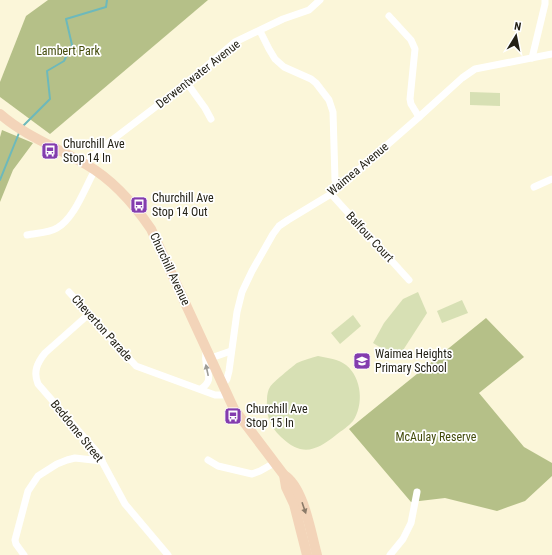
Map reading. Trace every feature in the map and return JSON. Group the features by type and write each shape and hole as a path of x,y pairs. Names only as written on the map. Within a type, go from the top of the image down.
{"street":[{"name":"Derwentwater Avenue","path":"27,235 51,230 62,224 78,205 91,168 90,159 99,150 187,84 235,42 283,19 309,10 320,0"},
{"path":"532,58 545,0"},
{"path":"389,16 409,37 415,49 410,99 411,104 420,117"},
{"path":"260,31 268,49 275,59 284,67 311,79 329,100 333,112 335,180 339,186"},
{"name":"Waimea Avenue","path":"223,384 229,371 237,312 242,292 252,271 279,226 331,194 420,117 462,78 475,69 552,54"},
{"path":"187,84 205,108 211,119"},
{"name":"Churchill Avenue","path":"0,114 15,126 91,168 109,181 135,206 151,229 237,413 253,436 276,462 284,475 286,487 294,504 307,555"},
{"path":"534,187 552,179"},
{"name":"Balfour Court","path":"331,194 409,280"},
{"name":"Cheverton Parade","path":"69,292 136,366 215,394 222,396 227,394"},
{"name":"Beddome Street","path":"89,314 42,357 36,368 35,376 38,384 97,452 124,504 168,555"},
{"path":"201,389 208,382 209,378 206,361 206,347"},
{"path":"212,358 231,351"},
{"path":"24,555 16,544 15,540 28,491 38,476 57,464 75,458 102,461"},
{"path":"208,460 218,466 252,474 276,462"},
{"name":"Churchill Avenue","path":"284,475 290,479 302,502 317,555"},
{"path":"390,555 403,540 411,523 417,492"}],"green space":[{"name":"Lambert Park","path":"48,0 208,0 50,134 0,97 0,82 26,16"},
{"path":"470,92 500,93 500,106 470,105"},
{"path":"2,130 33,143 13,170 0,202 0,137"},
{"path":"418,292 427,313 398,358 373,343 384,323 403,299"},
{"path":"462,300 468,313 442,323 437,311"},
{"path":"353,315 361,326 340,344 331,333"},
{"name":"McAulay Reserve","path":"486,318 524,357 479,393 524,447 552,463 552,476 525,501 497,511 445,498 411,502 349,429"},
{"path":"318,356 340,361 351,370 358,384 360,400 357,415 351,423 322,445 309,450 296,447 289,443 274,429 268,415 267,394 269,388 297,363"}],"waterway":[{"path":"22,127 50,99 47,71 64,61 72,45 66,19 106,7 107,0"},
{"path":"0,180 19,133"}],"place":[{"name":"Churchill Ave Stop 14 In","path":"50,151"},
{"name":"Churchill Ave Stop 14 Out","path":"139,205"},
{"name":"Waimea Heights Primary School","path":"362,361"},
{"name":"Churchill Ave Stop 15 In","path":"233,416"}]}
